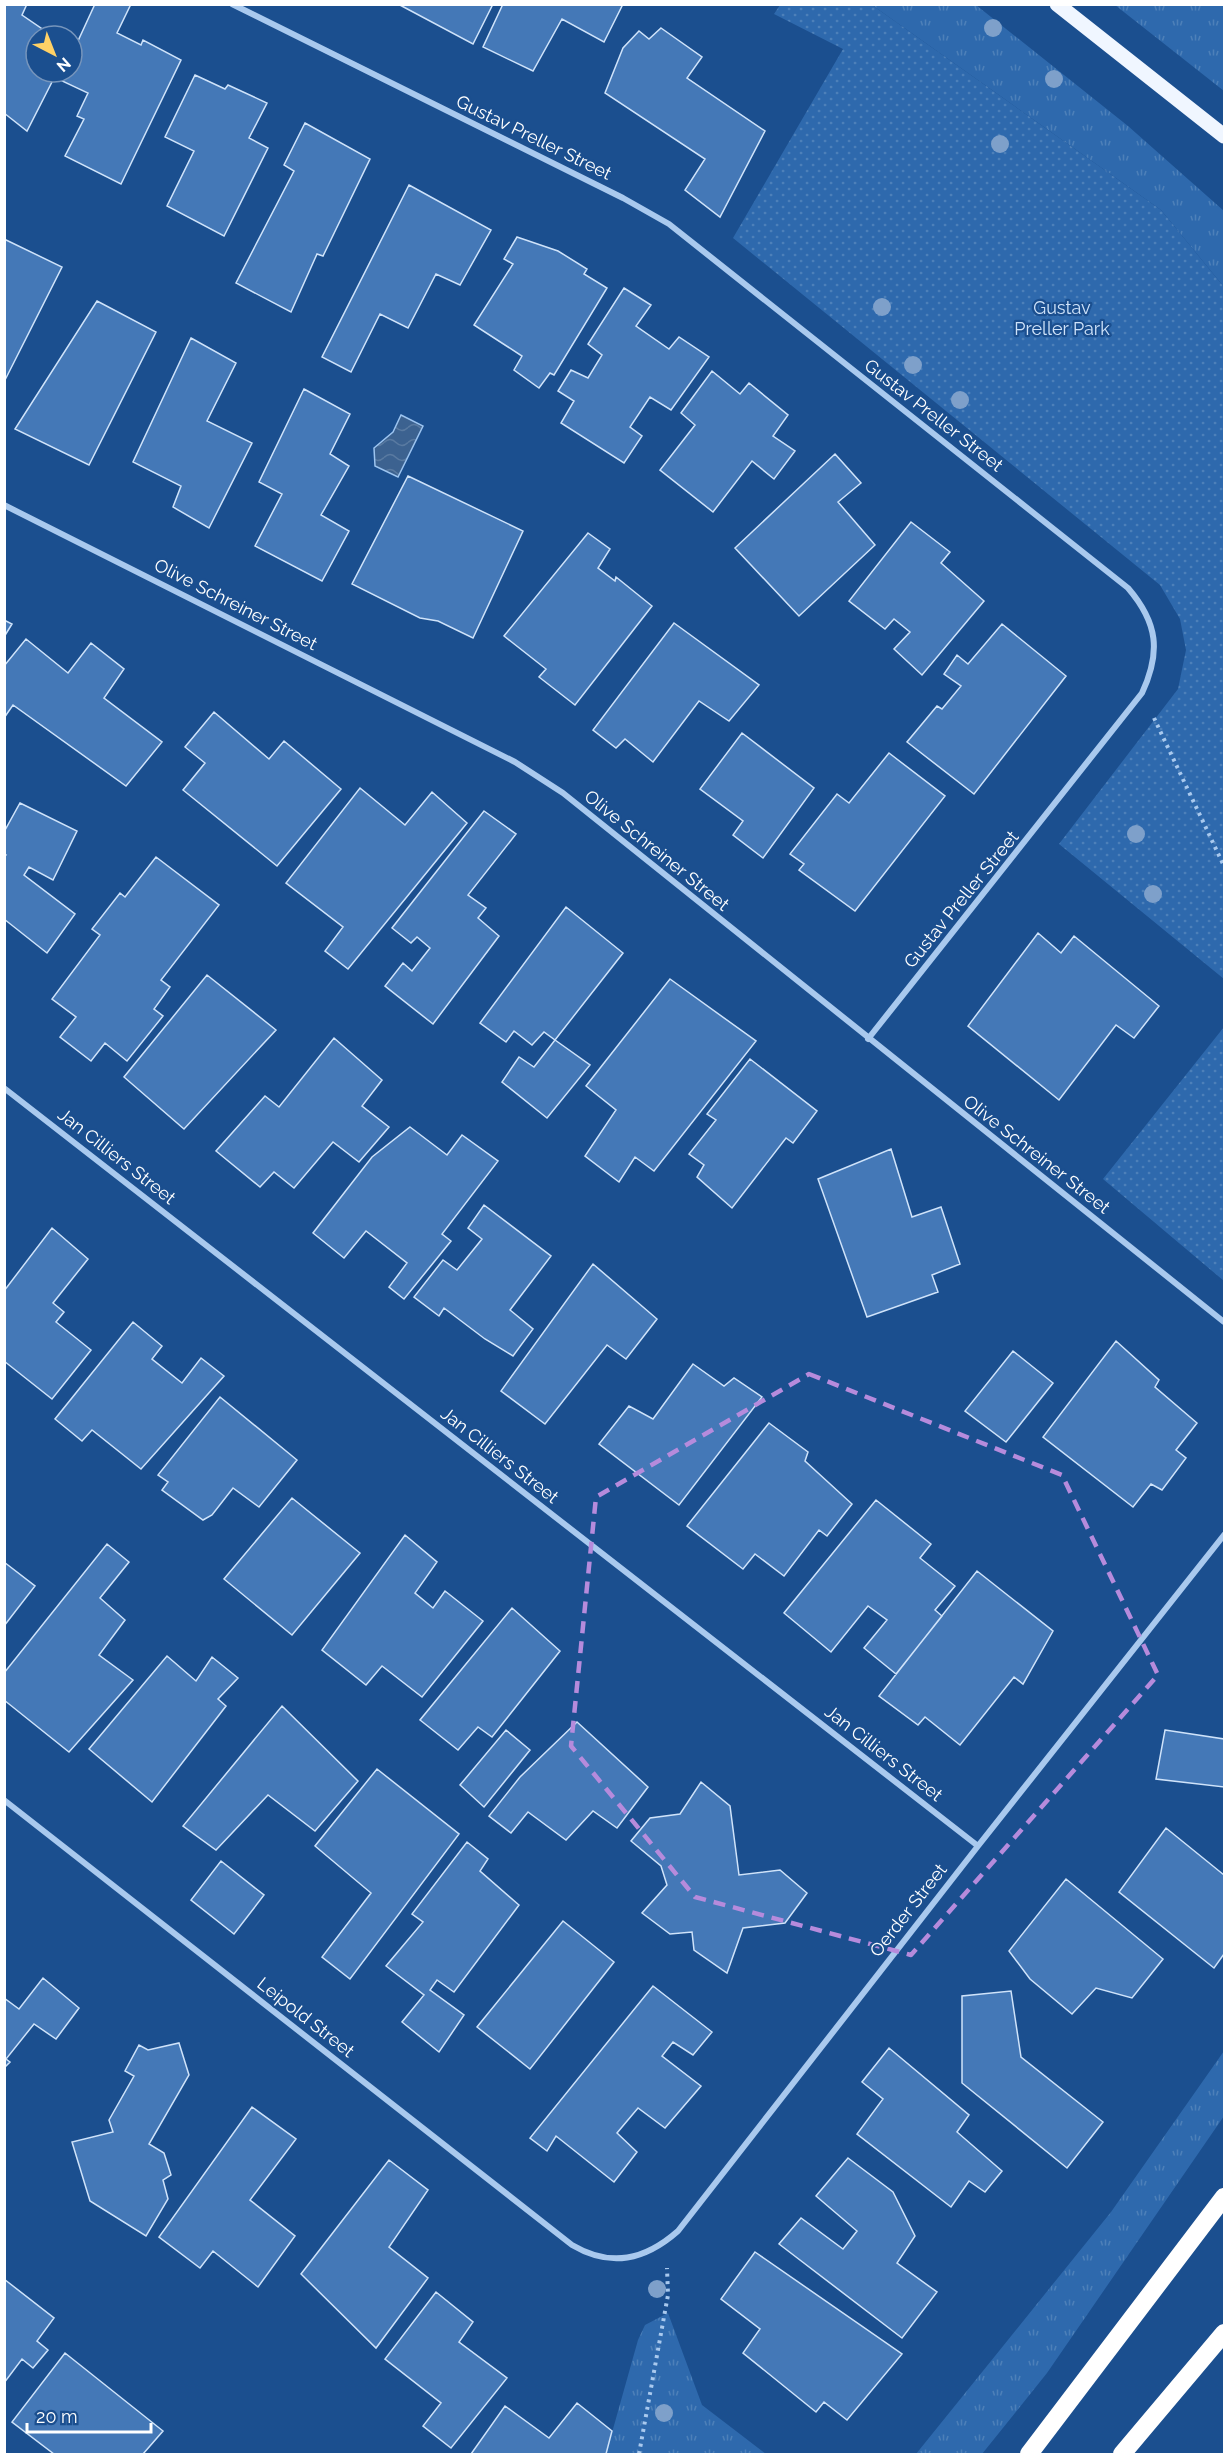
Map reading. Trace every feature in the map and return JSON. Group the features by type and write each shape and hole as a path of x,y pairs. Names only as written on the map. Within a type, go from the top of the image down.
{"highway":[{"path":"1029,2454 1224,2197"},
{"path":"1122,2454 1224,2333"}],"main road":[{"path":"1057,4 1224,136"}],"street":[{"name":"Gustav Preller Street","path":"232,4 623,198 669,224 1128,588 1142,604 1151,623 1154,638 1150,675 1142,693 868,1039"},
{"name":"Olive Schreiner Street","path":"4,505 515,762 563,793 1224,1322"},
{"name":"Jan Cilliers Street","path":"4,1088 978,1846"},
{"name":"Oerder Street","path":"590,2256 613,2259 631,2257 650,2251 678,2231 1224,1535"},
{"name":"Leipold Street","path":"4,1800 563,2238 590,2256"}],"path":[{"path":"1142,693 1224,866"},
{"path":"639,2454 668,2295 667,2241"}],"highlighted area":[{"path":"809,1374 1062,1475 1158,1675 911,1955 695,1897 571,1746 596,1497"}],"green space":[{"name":"Gustav Preller Park","path":"780,5 872,5 1161,210 1224,287 1224,979 1059,844 1178,689 1186,650 1180,619 1160,585 733,238 843,49 774,14"},
{"path":"872,5 976,5 1128,126 1224,211 1224,287 1161,210"},
{"path":"1115,5 1224,5 1224,91"},
{"path":"1224,1027 1224,1281 1103,1179"},
{"path":"1224,2051 1224,2116 1047,2373 982,2454 916,2454 1111,2212"},
{"path":"668,2313 702,2405 766,2454 606,2454 638,2340 645,2325"}],"water":[{"path":"401,415 423,426 398,477 375,466 374,448 393,432"}],"building":[{"path":"4,4 27,4 22,15 35,24 24,24 24,84 51,84 27,131 4,113"},
{"path":"95,4 131,4 117,33 141,45 143,40 181,60 121,184 65,156 84,119 77,116 88,93 69,84 84,84 84,28"},
{"path":"398,4 493,4 473,44"},
{"path":"503,4 623,4 604,42 562,19 533,71 483,47"},
{"path":"661,28 702,57 687,78 765,131 720,217 685,190 705,159 605,93 623,48 639,31 649,39"},
{"path":"195,75 225,89 228,85 267,103 249,138 268,148 224,236 167,206 194,151 165,137"},
{"path":"305,123 370,159 323,256 317,254 291,312 236,283 294,171 284,165"},
{"path":"409,185 491,230 460,285 436,274 408,328 380,314 351,372 322,357"},
{"path":"517,237 558,251 587,269 584,274 607,288 554,375 550,373 539,388 514,370 522,356 474,325 513,264 504,259"},
{"path":"4,239 62,267 4,382"},
{"path":"624,288 651,305 636,326 669,349 679,337 709,357 671,410 650,397 630,427 642,436 624,463 561,423 574,401 558,391 571,370 588,378 602,355 588,344"},
{"path":"97,301 156,332 89,465 15,429"},
{"path":"191,338 236,363 207,421 252,443 209,528 173,507 181,486 133,462"},
{"path":"712,371 740,394 749,383 788,415 773,436 795,451 774,479 752,461 713,512 660,470 695,425 681,413"},
{"path":"304,389 350,414 330,454 349,466 321,515 349,531 322,581 255,546 282,494 259,482"},
{"path":"835,454 861,483 838,502 875,545 799,616 735,548"},
{"path":"408,476 523,531 473,638 438,621 420,618 352,584"},
{"path":"911,522 950,552 941,563 984,601 922,675 894,649 910,632 894,619 885,629 849,601"},
{"path":"588,533 610,549 598,568 615,581 616,577 652,606 575,705 539,677 546,669 504,636"},
{"path":"4,620 12,624 4,637"},
{"path":"674,623 759,685 729,721 699,701 653,762 625,739 616,748 593,730"},
{"path":"1002,624 1066,676 974,794 907,742 937,706 942,709 961,686 944,674 957,655 968,664"},
{"path":"26,639 68,673 91,643 124,669 104,698 162,742 126,786 13,705 4,718 4,666"},
{"path":"214,712 269,759 284,741 341,789 277,866 183,790 205,763 185,747"},
{"path":"742,733 814,788 763,858 733,835 743,821 700,789"},
{"path":"889,753 945,796 855,911 799,870 804,864 790,854 837,794 849,803"},
{"path":"360,788 405,825 432,792 467,823 348,969 325,951 343,927 286,883"},
{"path":"20,803 77,831 53,880 29,867 24,875 75,914 47,953 4,919 4,857 6,855 4,854 4,832"},
{"path":"484,811 516,834 468,895 486,908 478,918 499,936 433,1024 385,986 403,963 412,971 430,948 417,937 411,943 392,928"},
{"path":"156,857 219,905 161,980 170,987 154,1009 163,1016 127,1061 105,1043 91,1061 60,1037 76,1017 52,999 100,935 92,929 120,893 125,897"},
{"path":"566,907 623,953 555,1040 544,1032 532,1045 514,1031 506,1042 480,1023"},
{"path":"1038,933 1061,953 1074,936 1159,1006 1134,1038 1116,1025 1059,1100 968,1026"},
{"path":"207,975 276,1030 184,1129 124,1077"},
{"path":"670,979 756,1041 654,1171 635,1157 619,1182 585,1156 616,1110 586,1086"},
{"path":"334,1038 382,1080 362,1106 389,1127 359,1162 333,1142 294,1188 274,1172 260,1187 216,1151 265,1096 279,1107"},
{"path":"555,1040 590,1065 547,1118 502,1082 519,1057 534,1067"},
{"path":"750,1059 817,1111 793,1143 786,1138 732,1208 697,1177 704,1165 689,1154 716,1120 707,1114"},
{"path":"410,1127 447,1155 462,1135 498,1161 442,1234 451,1241 404,1299 389,1287 407,1263 366,1231 344,1258 313,1233 372,1157"},
{"path":"891,1149 912,1217 941,1207 960,1264 932,1275 938,1292 867,1317 818,1179"},
{"path":"484,1205 551,1256 510,1310 533,1329 513,1356 485,1339 444,1308 439,1316 414,1297 443,1260 457,1270 482,1239 468,1228"},
{"path":"52,1228 88,1259 53,1303 64,1312 56,1322 91,1350 52,1399 4,1361 4,1291"},
{"path":"593,1264 657,1319 626,1359 607,1345 545,1424 501,1391"},
{"path":"133,1322 162,1346 152,1359 182,1383 201,1358 224,1376 141,1469 92,1430 82,1441 55,1419"},
{"path":"1116,1341 1159,1380 1155,1387 1197,1423 1176,1450 1186,1458 1162,1490 1151,1484 1133,1507 1043,1437"},
{"path":"1013,1351 1053,1383 1006,1442 965,1411"},
{"path":"693,1364 724,1386 734,1378 762,1397 679,1505 599,1444 629,1406 653,1419"},
{"path":"220,1397 297,1460 259,1507 233,1488 212,1515 203,1520 162,1490 168,1482 158,1475"},
{"path":"769,1423 808,1452 805,1461 852,1504 827,1536 819,1530 784,1576 755,1554 743,1569 687,1526"},
{"path":"292,1498 360,1553 292,1635 224,1579"},
{"path":"876,1500 931,1544 920,1558 955,1586 935,1610 942,1616 896,1674 864,1648 887,1620 868,1606 831,1652 784,1613"},
{"path":"405,1535 437,1562 415,1593 433,1608 445,1591 483,1621 422,1697 382,1666 366,1685 322,1650"},
{"path":"107,1544 129,1562 100,1598 125,1620 99,1655 133,1680 69,1752 4,1700 4,1673"},
{"path":"4,1562 35,1586 4,1626"},
{"path":"977,1571 1053,1631 1023,1684 1014,1677 960,1745 925,1717 918,1725 879,1696"},
{"path":"512,1608 560,1651 492,1737 478,1727 458,1750 420,1720"},
{"path":"167,1656 196,1681 212,1657 238,1678 218,1699 226,1706 152,1802 89,1749"},
{"path":"282,1706 358,1781 315,1831 268,1795 216,1850 183,1826"},
{"path":"577,1722 648,1787 617,1828 593,1811 566,1840 528,1812 511,1833 489,1816 520,1777"},
{"path":"506,1730 530,1750 484,1807 460,1785"},
{"path":"1165,1730 1224,1739 1224,1787 1156,1779"},
{"path":"377,1769 459,1834 350,1979 322,1957 371,1893 315,1846"},
{"path":"701,1782 730,1806 739,1875 780,1870 807,1893 785,1923 743,1928 727,1973 694,1950 692,1932 670,1934 642,1913 667,1885 661,1866 631,1841 650,1818 680,1814"},
{"path":"1166,1828 1224,1875 1224,1954 1214,1968 1119,1892"},
{"path":"467,1842 488,1859 480,1871 519,1905 454,1992 437,1980 430,1990 464,2015 439,2052 402,2022 424,1995 386,1966 423,1922 412,1914"},
{"path":"221,1861 264,1895 234,1934 191,1900"},
{"path":"1066,1879 1163,1959 1132,1998 1096,1988 1072,2014 1030,1979 1009,1951"},
{"path":"563,1921 614,1962 530,2069 477,2027"},
{"path":"43,1978 79,2008 56,2039 34,2024 6,2059 10,2062 4,2068 4,1998 19,2009"},
{"path":"653,1986 712,2032 693,2055 673,2042 662,2056 701,2086 665,2128 638,2108 617,2133 637,2152 614,2182 556,2136 547,2151 530,2138"},
{"path":"1011,1991 1021,2057 1103,2122 1067,2168 962,2083 962,1996"},
{"path":"179,2043 189,2075 149,2144 164,2153 171,2175 163,2180 168,2199 146,2236 90,2201 72,2142 113,2132 109,2120 134,2076 125,2071 139,2045 148,2050"},
{"path":"889,2048 969,2115 957,2132 1002,2171 985,2192 969,2181 951,2207 857,2134 883,2099 862,2082"},
{"path":"252,2107 296,2139 250,2200 295,2236 258,2287 213,2251 200,2268 159,2237"},
{"path":"848,2158 893,2192 915,2236 897,2263 937,2292 902,2338 779,2244 801,2218 843,2249 857,2231 816,2196"},
{"path":"389,2160 428,2190 389,2247 428,2278 376,2348 301,2274"},
{"path":"755,2252 902,2354 847,2420 824,2402 816,2412 743,2353 760,2329 721,2299"},
{"path":"4,2279 54,2318 37,2341 48,2350 33,2368 22,2359 4,2383"},
{"path":"436,2292 473,2322 459,2342 507,2378 451,2448 423,2426 441,2403 385,2359"},
{"path":"65,2353 163,2431 143,2454 54,2454 12,2422"},
{"path":"577,2403 612,2431 606,2454 471,2454 505,2406 549,2438"}]}
